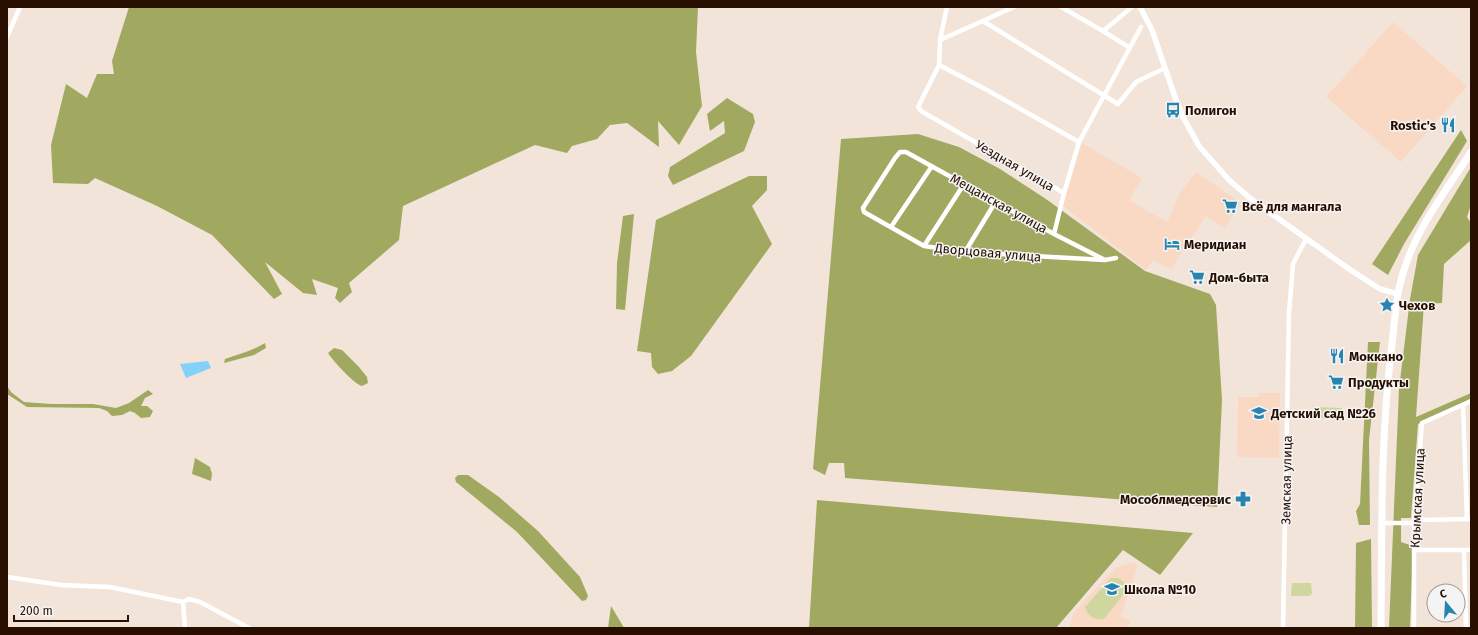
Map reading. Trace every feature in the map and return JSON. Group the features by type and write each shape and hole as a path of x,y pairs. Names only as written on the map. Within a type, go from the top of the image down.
{"main road":[{"path":"1382,628 1384,436 1388,378 1398,294 1404,268 1415,240 1471,152"}],"street":[{"path":"7,37 20,7"},
{"path":"1062,7 1130,48"},
{"path":"1103,31 1132,7"},
{"path":"1140,7 1152,30 1183,116 1200,146 1229,180 1251,199 1285,222 1306,239 1380,289 1398,294"},
{"path":"948,8 940,40 938,65 988,90 1079,142"},
{"path":"940,40 983,22 1011,8"},
{"path":"983,22 1118,104 1136,82 1165,68"},
{"name":"Уездная улица","path":"938,65 918,107 921,111 1064,193 1079,142 1141,27"},
{"name":"Мещанская улица","path":"868,215 864,212 863,208 895,158 900,152 906,152 1054,234 1105,260"},
{"path":"891,227 932,166"},
{"path":"924,246 964,184"},
{"path":"1054,234 1064,193"},
{"path":"965,252 996,201"},
{"name":"Дворцовая улица","path":"868,215 924,246 965,252 1105,260 1116,258"},
{"name":"Земская улица","path":"1283,628 1289,331 1293,264 1306,239"},
{"name":"Крымская улица","path":"1414,628 1415,522 1422,423 1471,401"},
{"path":"1382,523 1469,519 1463,405"},
{"path":"1415,550 1471,550"},
{"path":"1464,550 1466,628"},
{"path":"7,577 61,585 110,588 183,602 189,599 200,602 249,628"},
{"path":"183,602 185,628"}],"shaded area":[{"path":"1393,22 1467,86 1401,162 1326,97"},
{"path":"1082,143 1142,178 1129,200 1167,222 1180,193 1196,172 1241,203 1224,228 1206,216 1171,269 1153,260 1146,270 1063,206"},
{"name":"Детский сад №26","path":"1259,393 1280,393 1279,458 1237,457 1238,397 1259,397"},
{"name":"Школа №10","path":"1134,562 1138,565 1121,616 1130,621 1128,628 1069,628 1075,611 1115,568"}],"green space":[{"path":"129,7 698,7 696,52 702,106 679,145 658,121 659,147 627,123 610,125 597,139 572,146 567,153 535,145 403,206 399,240 349,283 352,292 340,303 335,298 338,288 312,279 317,295 303,293 265,262 282,294 274,299 212,235 157,206 95,178 88,184 53,183 51,145 66,84 87,98 97,74 114,74 112,61"},
{"path":"727,98 753,114 755,122 744,151 673,185 668,176 670,167 725,133 724,121 710,131 707,114"},
{"path":"1461,130 1467,141 1404,244 1388,275 1372,264"},
{"path":"918,134 959,147 1000,169 1046,199 1145,271 1210,294 1216,305 1222,400 1217,507 845,478 844,463 829,463 825,475 813,469 841,139"},
{"path":"1471,167 1471,205 1467,217 1471,223 1471,240 1444,264 1442,303 1424,304 1416,417 1471,393 1471,399 1418,424 1411,518 1401,518 1401,542 1413,546 1410,628 1389,628 1399,389 1410,299 1418,255"},
{"path":"749,176 767,176 767,190 752,206 772,244 691,356 672,371 658,374 652,367 651,353 637,351 656,220"},
{"path":"634,214 625,310 616,309 617,263 623,216"},
{"path":"1368,342 1380,342 1369,440 1370,525 1359,525 1356,511 1360,504"},
{"path":"265,343 266,348 254,355 224,363 225,359"},
{"path":"334,348 342,350 359,367 367,377 368,383 362,386 344,372 328,353"},
{"path":"7,386 11,392 24,402 51,404 93,404 116,408 129,403 148,390 153,394 145,398 141,406 147,406 153,411 150,417 141,418 130,411 122,415 112,416 107,411 99,408 27,407 7,394"},
{"path":"1315,407 1342,408 1342,419 1315,418"},
{"path":"195,458 210,467 212,474 211,481 192,474"},
{"path":"458,475 468,475 499,497 538,531 580,577 588,596 586,600 582,601 517,532 456,482 455,478"},
{"path":"817,500 1193,533 1160,575 1123,550 1056,628 809,628"},
{"path":"1371,539 1372,628 1355,628 1356,543"},
{"path":"1111,578 1118,578 1124,582 1126,587 1125,593 1104,619 1094,618 1088,613 1085,607"},
{"path":"1292,583 1311,583 1312,594 1309,596 1292,596"},
{"path":"611,606 623,626 624,628 608,628"}],"water":[{"path":"208,361 211,368 186,378 180,364"}],"place":[{"name":"Полигон","path":"1173,110"},
{"name":"Rostic's","path":"1448,125"},
{"name":"Всё для мангала","path":"1230,206"},
{"name":"Меридиан","path":"1172,244"},
{"name":"Дом-быта","path":"1197,277"},
{"name":"Чехов","path":"1387,305"},
{"name":"Моккано","path":"1337,356"},
{"name":"Продукты","path":"1336,382"},
{"name":"Детский сад №26","path":"1259,413"},
{"name":"Мособлмедсервис","path":"1243,499"},
{"name":"Школа №10","path":"1112,589"}]}
